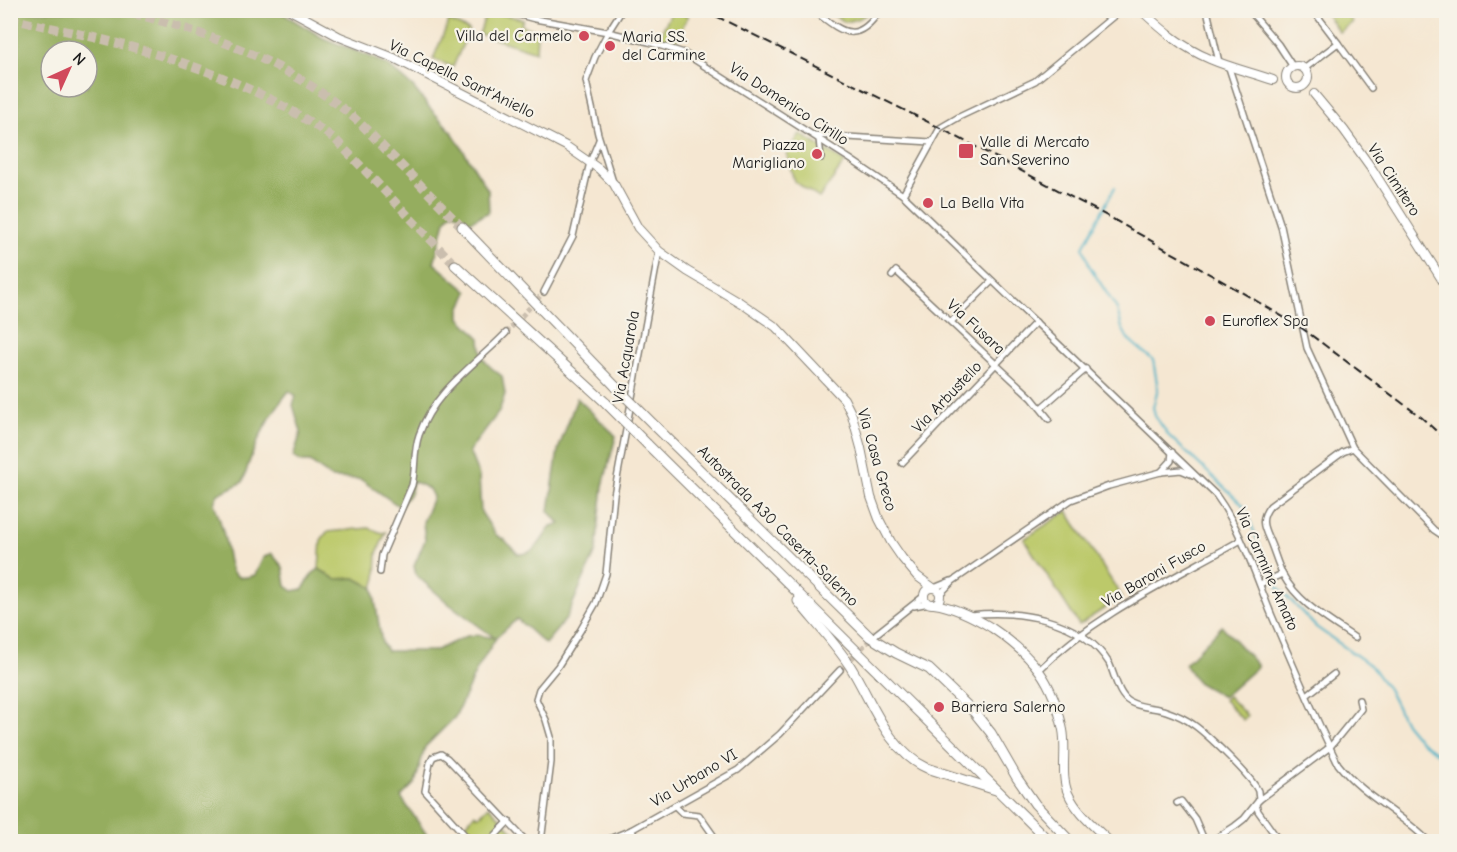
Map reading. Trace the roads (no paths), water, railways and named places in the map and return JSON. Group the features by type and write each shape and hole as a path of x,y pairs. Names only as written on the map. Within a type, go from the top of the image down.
{"highway":[{"name":"Autostrada A30 Caserta-Salerno","path":"462,227 616,387 870,637 929,669 955,692 991,733 1035,804 1071,842"},
{"name":"Autostrada A30 Caserta-Salerno","path":"455,265 606,403 1050,842"},
{"path":"761,557 849,664 886,729 902,750 916,763 927,768 999,791"}],"main road":[{"name":"Via Capella Sant'Aniello","path":"290,10 340,37 394,58 566,146 590,162 614,184"},
{"name":"Via Cimitero","path":"1141,10 1166,34 1187,48 1219,62 1314,94"},
{"path":"1273,80 1287,74 1293,67 1304,69"},
{"name":"Via Cimitero","path":"1304,69 1308,74 1307,81 1314,94 1372,169 1446,286"},
{"path":"1287,74 1286,80 1290,86"},
{"path":"1301,88 1307,81"},
{"path":"614,184 638,228 658,251"},
{"name":"Via Casa Greco","path":"658,251 776,327 844,399 852,415 871,497 879,519 891,542 917,576"},
{"path":"917,576 937,591 945,605"},
{"path":"917,576 927,599 970,615 1014,643 1024,651 1039,670 1056,702 1061,722 1067,791 1080,812 1110,842"},
{"path":"927,599 927,589 937,591"},
{"path":"927,599 938,601 937,591"}],"street":[{"name":"Via Domenico Cirillo","path":"501,10 535,19 608,32 684,53 903,195 992,280"},
{"path":"614,184 599,140 586,81 595,57 622,10"},
{"path":"813,10 841,32 864,29 880,10"},
{"path":"903,195 940,128 950,121 1035,81 1121,10"},
{"path":"1207,10 1219,62"},
{"path":"1249,10 1278,44 1293,67"},
{"path":"1313,10 1371,88"},
{"path":"1304,69 1338,43"},
{"path":"1228,65 1281,226 1307,348 1353,448 1434,530 1446,538"},
{"path":"812,135 931,142"},
{"path":"819,139 821,158"},
{"path":"544,292 573,236 590,162 599,140"},
{"name":"Via Acquarola","path":"541,842 551,762 551,737 536,699 539,689 558,666 580,632 596,603 606,574 614,495 658,251"},
{"name":"Via Fusara","path":"892,276 896,271 996,364 1041,408 1049,419"},
{"path":"951,322 992,280"},
{"name":"Via Carmine Amato","path":"992,280 1216,495 1227,510 1241,540 1338,764 1370,795 1408,822 1429,842"},
{"name":"Via Arbustello","path":"902,463 1036,322"},
{"path":"380,572 382,555 412,485 414,456 419,435 430,410 449,387 506,333"},
{"path":"1041,408 1086,369"},
{"path":"1353,448 1343,452 1270,506 1263,515 1263,524 1281,575 1293,591 1355,638"},
{"path":"1161,472 1171,461 1172,452"},
{"path":"1171,461 1182,461 1181,470"},
{"path":"937,591 1071,500 1109,486 1161,472 1181,470 1198,477"},
{"name":"Via Baroni Fusco","path":"1039,670 1081,634 1143,593 1241,540"},
{"path":"1260,584 1281,575"},
{"path":"876,634 913,606 927,599"},
{"path":"970,615 1015,614 1061,625 1081,634 1095,644 1104,656 1120,691 1128,702 1164,710 1192,724 1249,779 1258,791 1258,811 1280,842"},
{"name":"Via Urbano VI","path":"602,842 632,830 738,770 780,734 840,670"},
{"path":"1307,695 1334,674"},
{"path":"1210,842 1235,826 1258,802 1330,747 1361,709 1359,700"},
{"path":"471,842 425,791 433,757 441,754 447,758 527,842"},
{"path":"1177,803 1181,801 1187,807 1206,842"},
{"path":"675,806 682,813 699,815 718,842"},
{"path":"489,842 509,821"},
{"path":"632,830 639,842"}],"waterway":[{"path":"1115,187 1083,247 1090,267 1117,309 1122,328 1128,339 1153,360 1158,389 1153,407 1155,416 1169,436 1244,506 1278,587 1316,627 1370,665 1388,689 1405,723 1419,740 1446,760"}],"tunnel":[{"path":"120,10 181,27 242,50 300,79 327,96 357,121 462,227"},
{"path":"10,19 95,38 180,62 221,77 300,116 336,140 455,265"},
{"path":"506,333 544,292"},
{"path":"840,670 873,637"}],"railway":[{"path":"704,10 940,128 1111,218 1250,297 1303,329 1421,417 1446,440"}],"place":[{"name":"Villa del Carmelo","path":"584,36"},
{"name":"Maria SS. del Carmine","path":"610,46"},
{"name":"Valle di Mercato San Severino","path":"966,151"},
{"name":"Piazza Marigliano","path":"817,154"},
{"name":"La Bella Vita","path":"928,203"},
{"name":"Euroflex Spa","path":"1210,321"},
{"name":"Barriera Salerno","path":"939,707"}]}
